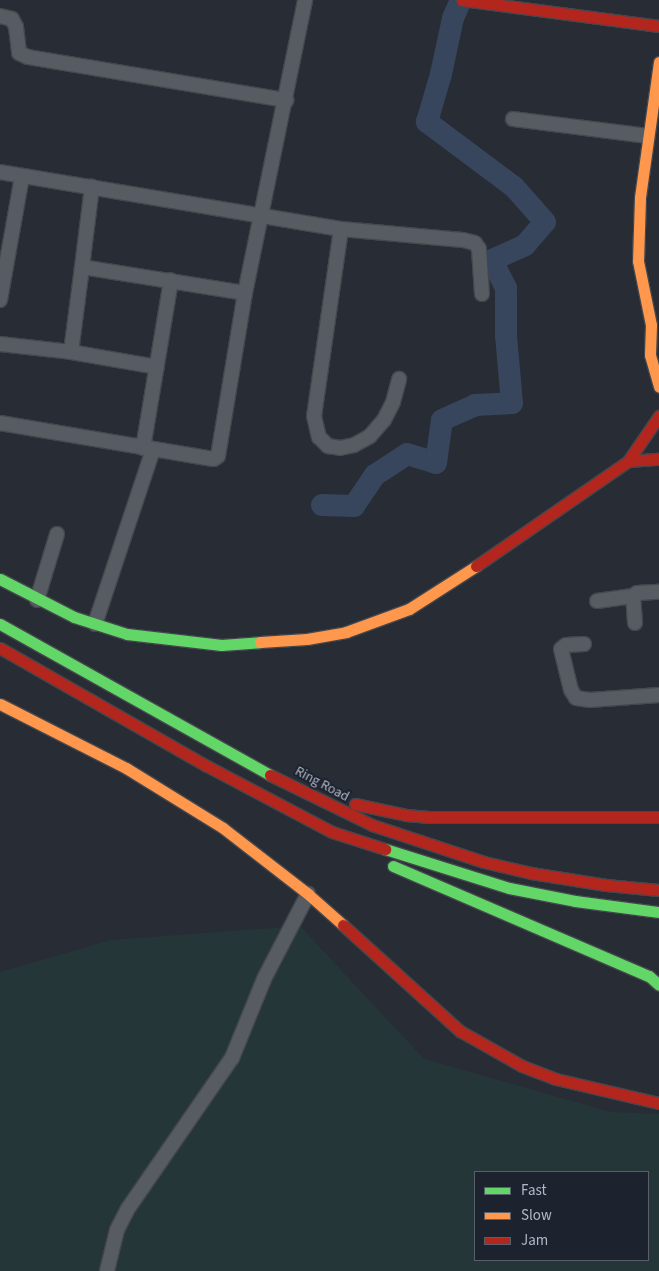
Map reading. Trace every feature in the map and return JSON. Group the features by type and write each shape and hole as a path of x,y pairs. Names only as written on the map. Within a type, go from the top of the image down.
{"main road":[{"path":"462,0 659,26"},
{"path":"659,62 647,136 640,198 638,261 651,325 650,355 659,387"},
{"path":"651,325 659,338"},
{"path":"0,579 37,600 95,624 127,634 221,645 307,639 346,632 409,609 446,587 628,461 659,416"},
{"path":"628,461 659,459"},
{"name":"Ring Road","path":"0,624 247,764 293,785 345,813 372,824 484,862 606,885 659,890"},
{"path":"0,648 215,770 332,832 363,852 422,879 654,975 659,985"},
{"path":"0,704 126,768 256,852 308,894 460,1031 522,1066 556,1079 617,1095 659,1103"},
{"path":"293,785 375,809 429,817 659,817"},
{"path":"332,832 509,888 576,901 659,912"}],"street":[{"path":"1,426 207,458 218,456 245,293 286,100 304,0"},
{"path":"0,16 12,19 16,27 19,52 28,57 286,100"},
{"path":"513,120 647,136"},
{"path":"0,172 340,229 387,232 475,243 481,258 482,294"},
{"path":"0,300 4,249 22,176"},
{"path":"71,352 92,187"},
{"path":"340,229 314,416 319,437 328,446 340,448 354,445 370,436 384,420 399,379"},
{"path":"82,267 245,293"},
{"path":"95,624 148,449 157,367 171,280"},
{"path":"0,344 71,352 157,367"},
{"path":"37,600 57,534"},
{"path":"596,602 633,596 637,593 659,592"},
{"path":"633,596 635,623"},
{"path":"584,644 566,645 561,649 571,690 576,698 590,700 659,695"},
{"path":"107,1271 117,1230 127,1210 232,1058 264,979 308,894"}],"shaded area":[{"path":"300,926 424,1059 611,1112 659,1114 659,1271 0,1271 0,972 111,940"}],"waterway":[{"path":"322,505 354,506 375,475 407,454 436,463 442,420 475,405 512,403 506,336 506,288 492,260 525,245 545,222 514,187 427,122 441,74 453,18 461,0"}],"traffic: fast":[{"path":"0,579 74,617 127,634 221,645 260,642"},
{"path":"0,624 270,775"},
{"path":"385,849 509,888 575,901 659,912"},
{"path":"393,866 649,976 659,985"}],"traffic: slow":[{"path":"659,62 640,198 638,261 651,325 650,355 659,387"},
{"path":"260,642 307,639 346,632 409,609 476,566"},
{"path":"0,704 126,768 223,828 308,894 343,925"}],"traffic: jam":[{"path":"462,0 659,26"},
{"path":"628,461 659,416"},
{"path":"476,566 628,461 659,459"},
{"path":"0,648 207,766 332,832 385,849"},
{"path":"270,775 372,825 484,862 531,873 606,885 659,890"},
{"path":"355,804 406,815 429,817 659,817"},
{"path":"343,925 460,1031 522,1066 556,1079 659,1103"}]}
